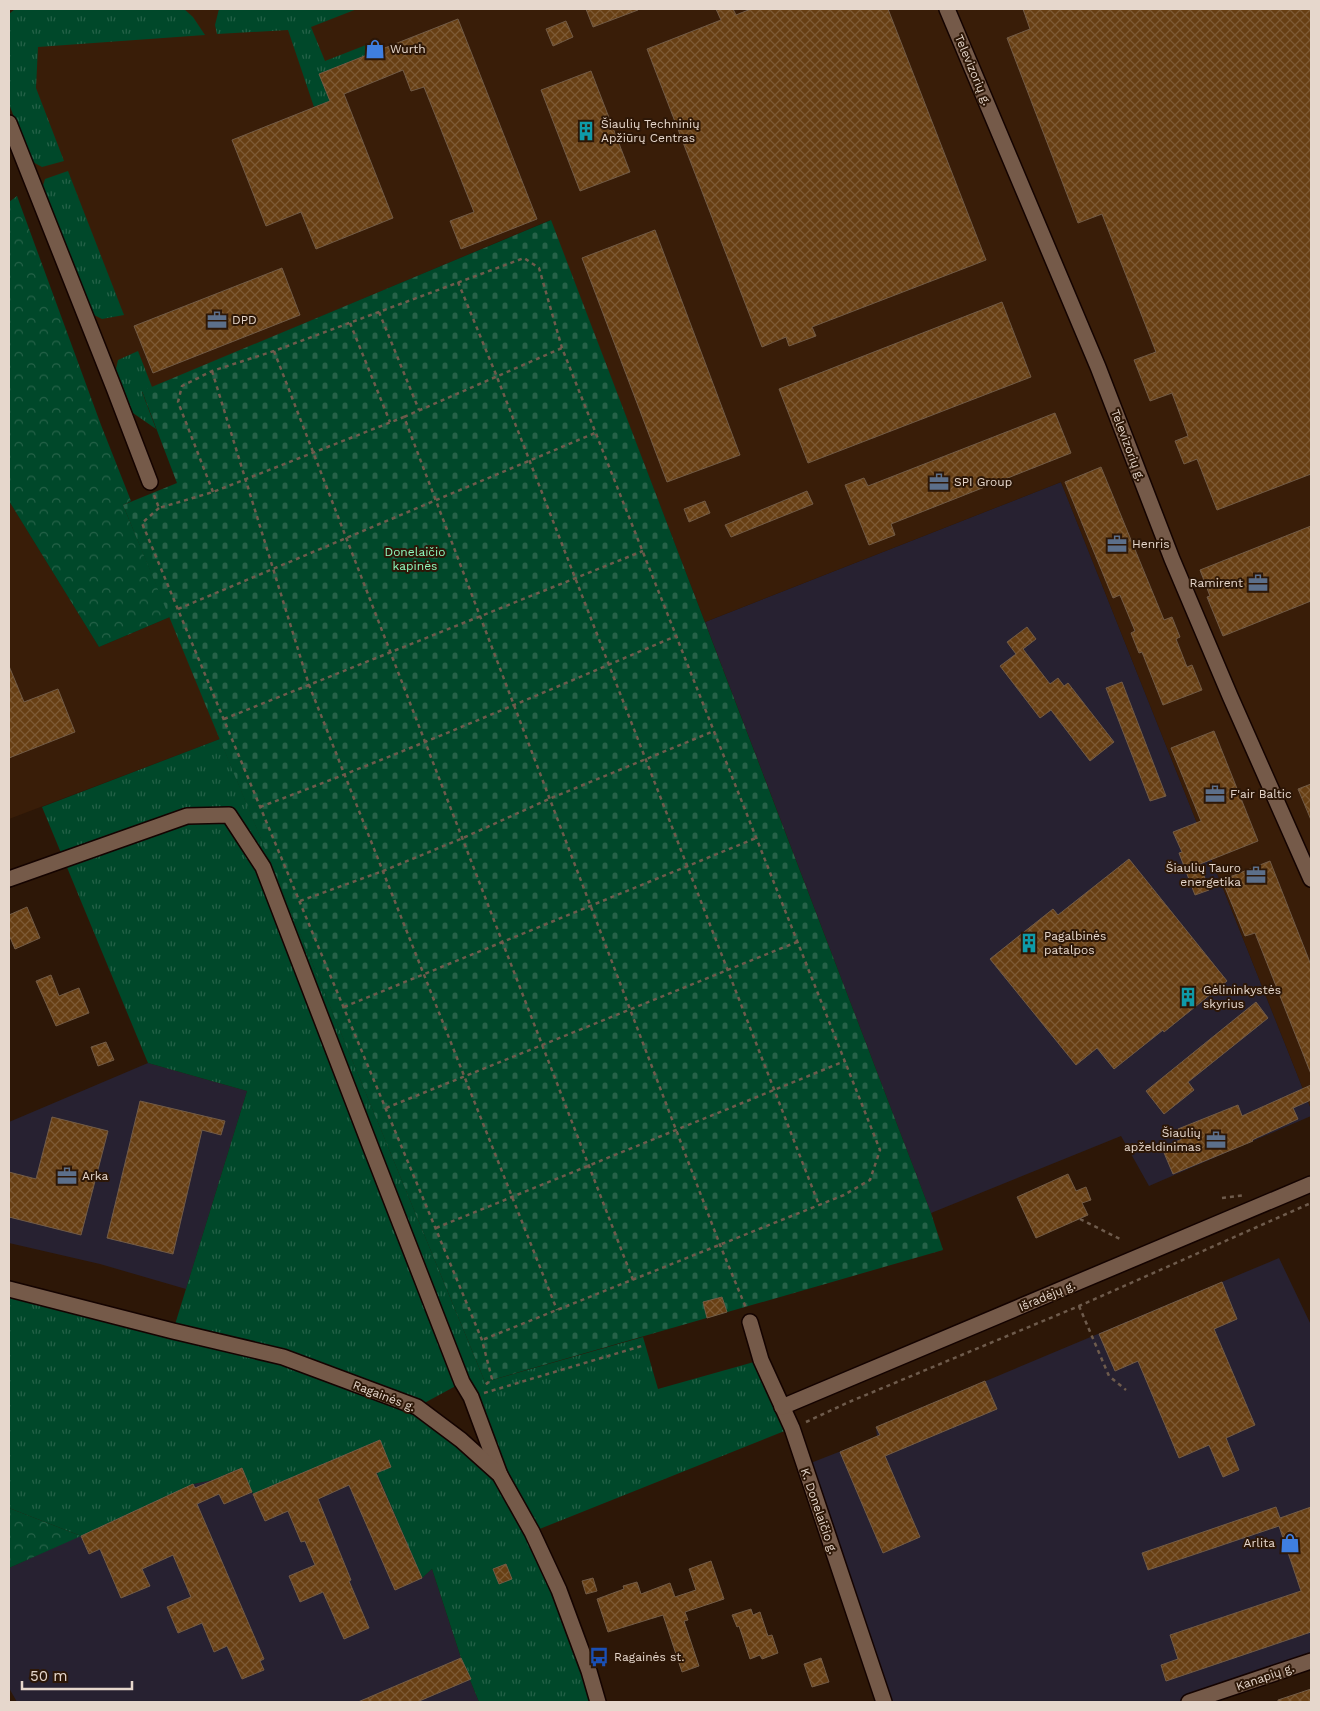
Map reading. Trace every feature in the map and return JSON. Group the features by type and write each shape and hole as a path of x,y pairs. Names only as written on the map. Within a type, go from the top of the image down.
{"street":[{"name":"Televizorių g.","path":"947,9 1098,367 1172,559 1311,879"},
{"path":"9,123 150,482"},
{"path":"9,879 187,816 229,815 263,867 372,1153 462,1382 471,1397 500,1475"},
{"name":"Išradėjų g.","path":"782,1407 1311,1184"},
{"name":"Ragainės g.","path":"9,1288 173,1331 283,1357 416,1407 461,1440 500,1475 532,1532 559,1590 589,1671 598,1702"},
{"name":"K. Donelaičio g.","path":"750,1322 761,1360 792,1428 884,1702"},
{"name":"Kanapių g.","path":"1189,1702 1311,1661"}],"path":[{"path":"213,492 178,402 182,386 212,371 274,351 524,258 540,268 562,348 880,1150 870,1180 844,1195 482,1340"},
{"path":"458,282 497,377 819,1205"},
{"path":"378,312 419,410"},
{"path":"350,323 390,422"},
{"path":"471,1397 492,1379 482,1340 142,523 159,508 213,492 404,417 562,348"},
{"path":"274,351 633,1280"},
{"path":"212,371 309,685 557,1310"},
{"path":"404,417 750,1322"},
{"path":"178,609 595,433"},
{"path":"150,482 159,508"},
{"path":"224,719 643,552"},
{"path":"260,807 345,775 514,706 676,636"},
{"path":"300,901 383,871 463,838 549,798 714,731"},
{"path":"344,1007 756,838"},
{"path":"386,1108 797,942"},
{"path":"436,1228 845,1060"},
{"path":"792,1428 1079,1306 1311,1203"},
{"path":"1080,1219 1122,1240"},
{"path":"1079,1306 1109,1376 1126,1390"},
{"path":"471,1397 645,1345"}],"shaded area":[{"path":"15,9 1311,9 1311,1109 1061,482 705,622 550,220 142,392 156,429 133,413 9,104 9,14"},
{"name":"Šiaulių apželdinimas","path":"1061,482 1311,1109 1311,1116 1149,1186 1121,1136 931,1213 705,622"},
{"path":"9,501 99,647 170,617 220,739 9,819"},
{"path":"148,1063 247,1091 186,1289 100,1264 9,1243 9,1122"},
{"path":"1279,1258 1311,1325 1311,1661 1189,1702 884,1702 803,1466 877,1437 876,1427"},
{"path":"380,1440 391,1467 377,1473 422,1578 432,1569 461,1658 479,1702 17,1702 9,1688 9,1568 193,1484 213,1480 242,1468 253,1494"}],"green space":[{"path":"15,9 184,9 193,17 205,35 38,47 36,88 64,161 42,167 31,161 9,104 9,14"},
{"path":"219,9 357,9 311,27 325,61 366,45 369,54 319,74 330,101 314,107 288,30 217,34 215,25"},
{"path":"68,171 124,315 102,319 92,314 42,189 45,179"},
{"path":"17,196 131,501 123,505 170,617 99,647 9,501 9,202"},
{"name":"Donelaičio kapinės","path":"551,220 931,1213 943,1250 485,1382 123,505 177,483 142,391"},
{"path":"138,351 152,387 142,392 156,429 133,413 116,369 118,360"},
{"path":"220,739 485,1382 643,1337 658,1389 761,1360 792,1428 532,1532 598,1702 479,1702 461,1658 432,1569 422,1578 377,1473 391,1467 380,1440 253,1494 241,1468 213,1480 193,1484 81,1536 9,1508 9,1289 173,1331 247,1091 148,1063 42,807","holes":["463,1382 499,1474 417,1407"]},
{"path":"9,1508 81,1536 9,1568"}],"building":[{"path":"586,9 638,9 638,10 593,27"},
{"path":"716,9 733,9 736,15 751,9 888,9 986,260 812,327 816,336 789,346 786,337 762,347 647,49 721,20"},
{"path":"1023,9 1311,9 1311,474 1217,510 1197,459 1184,464 1175,441 1188,436 1172,393 1150,401 1134,360 1156,352 1102,214 1078,223 1007,38 1030,29"},
{"path":"458,19 537,219 461,249 450,221 474,212 424,87 411,91 403,70 344,94 393,218 316,249 301,212 266,226 232,140 330,101 319,74"},
{"path":"566,21 573,37 553,46 546,29"},
{"name":"Šiaulių Techninių Apžiūrų Centras","path":"591,71 630,172 580,191 541,90"},
{"path":"655,230 740,455 667,482 582,258"},
{"name":"DPD","path":"282,268 300,315 153,373 134,326"},
{"path":"1002,302 1031,377 808,463 779,389"},
{"name":"SPI Group","path":"1055,413 1071,453 891,524 895,535 869,545 845,485 864,478 868,486"},
{"name":"Henris","path":"1101,467 1164,620 1172,617 1180,637 1176,639 1187,667 1192,665 1202,690 1163,705 1142,652 1139,653 1131,633 1135,631 1120,595 1113,598 1065,482"},
{"path":"807,491 813,504 731,537 725,525"},
{"path":"705,501 710,513 689,522 684,509"},
{"name":"Ramirent","path":"1311,526 1311,601 1223,636 1207,597 1210,596 1200,570"},
{"path":"1027,627 1036,639 1023,649 1050,684 1058,678 1064,686 1068,683 1114,742 1090,761 1051,710 1040,718 1000,666 1016,654 1007,642"},
{"path":"9,666 24,702 58,689 75,732 9,758"},
{"path":"1122,682 1166,796 1150,801 1106,688"},
{"name":"F'air Baltic","path":"1214,731 1258,841 1200,864 1209,890 1195,895 1179,853 1182,852 1173,832 1201,821 1171,748"},
{"path":"1311,784 1311,820 1298,789"},
{"path":"1129,859 1227,981 1164,1032 1163,1030 1114,1069 1097,1048 1076,1065 990,959 1053,909 1058,915"},
{"path":"1270,861 1311,965 1311,1074 1255,933 1245,936 1222,880"},
{"path":"27,907 40,938 15,949 9,935 9,915"},
{"path":"51,975 59,996 79,988 89,1013 56,1026 36,981"},
{"path":"1256,1002 1268,1018 1188,1082 1194,1090 1164,1114 1146,1091"},
{"path":"106,1042 114,1060 98,1066 91,1047"},
{"name":"Šiaulių apželdinimas","path":"1311,1085 1311,1100 1293,1108 1298,1119 1253,1141 1173,1174 1162,1148 1182,1139 1178,1129 1238,1105 1242,1116"},
{"path":"140,1101 225,1121 221,1135 202,1130 173,1254 107,1238"},
{"name":"Arka","path":"52,1117 108,1131 81,1235 9,1217 9,1172 36,1179"},
{"path":"1068,1174 1076,1191 1086,1187 1091,1200 1082,1203 1088,1215 1036,1238 1017,1197"},
{"path":"1222,1282 1237,1319 1214,1329 1255,1425 1226,1438 1239,1470 1223,1477 1209,1445 1179,1458 1138,1361 1115,1371 1099,1334"},
{"path":"722,1297 727,1312 707,1318 703,1302"},
{"path":"985,1381 997,1409 885,1456 920,1537 883,1553 840,1452 880,1435 876,1427"},
{"path":"380,1440 391,1467 376,1473 422,1578 395,1590 349,1485 318,1499 369,1628 344,1639 323,1592 300,1602 289,1576 315,1565 305,1541 301,1542 288,1511 265,1521 253,1494"},
{"path":"242,1468 252,1492 224,1504 219,1494 197,1504 264,1659 260,1661 264,1670 242,1679 227,1646 214,1652 202,1623 178,1633 167,1607 191,1597 173,1555 142,1569 150,1586 121,1598 100,1549 89,1554 81,1536 193,1484 195,1488"},
{"path":"1276,1507 1280,1518 1311,1507 1311,1632 1166,1681 1161,1665 1178,1659 1170,1635 1301,1591 1279,1526 1148,1570 1142,1553"},
{"path":"711,1561 724,1599 685,1612 688,1620 684,1621 699,1666 682,1672 663,1615 608,1632 597,1599 624,1589 623,1586 637,1582 641,1594 670,1583 675,1597 696,1590 689,1569"},
{"path":"506,1564 512,1579 499,1584 493,1569"},
{"path":"593,1578 597,1591 586,1594 582,1581"},
{"path":"751,1609 753,1615 760,1612 768,1636 772,1635 778,1653 762,1659 760,1655 750,1659 739,1626 737,1627 732,1615"},
{"path":"461,1658 471,1679 417,1702 358,1702"},
{"path":"821,1658 829,1682 812,1687 804,1664"},
{"path":"1311,1689 1311,1702 1278,1702 1278,1700"}],"place":[{"name":"Wurth","path":"375,49"},
{"name":"Šiaulių Techninių Apžiūrų Centras","path":"586,131"},
{"name":"DPD","path":"217,320"},
{"name":"SPI Group","path":"939,482"},
{"name":"Henris","path":"1117,544"},
{"name":"Ramirent","path":"1258,583"},
{"name":"F'air Baltic","path":"1215,794"},
{"name":"Šiaulių Tauro energetika","path":"1256,875"},
{"name":"Pagalbinės patalpos","path":"1029,943"},
{"name":"Gėlininkystės skyrius","path":"1188,997"},
{"name":"Šiaulių apželdinimas","path":"1216,1140"},
{"name":"Arka","path":"67,1176"},
{"name":"Arlita","path":"1290,1543"},
{"name":"Ragainės st.","path":"599,1657"}]}
